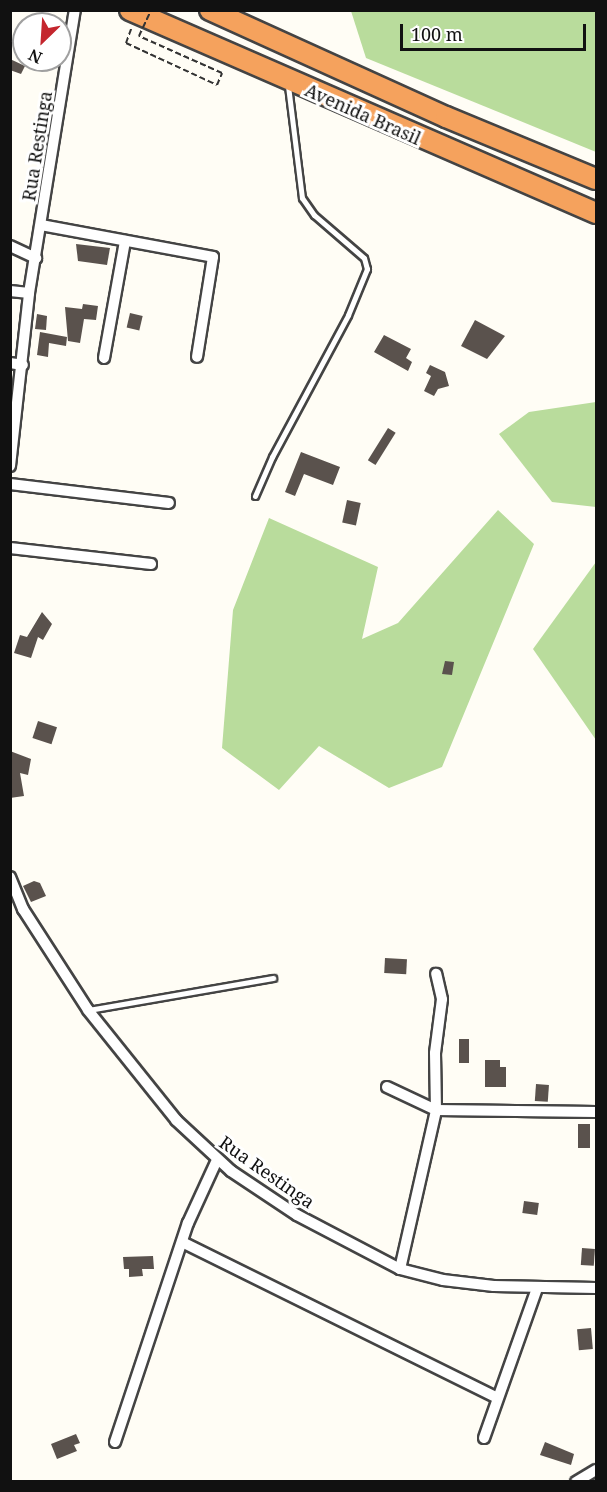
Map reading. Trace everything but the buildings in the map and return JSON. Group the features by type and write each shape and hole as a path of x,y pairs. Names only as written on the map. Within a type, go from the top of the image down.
{"highway":[{"name":"Avenida Brasil","path":"130,10 597,213"},
{"name":"Avenida Brasil","path":"210,10 446,117 597,178"}],"street":[{"name":"Rua Restinga","path":"10,466 29,293 75,10"},
{"path":"41,225 206,253 215,260 197,357"},
{"path":"104,358 125,241"},
{"path":"10,246 36,258"},
{"path":"10,291 29,293"},
{"path":"10,363 23,364"},
{"path":"10,484 169,503"},
{"path":"10,548 152,564"},
{"name":"Rua Restinga","path":"10,877 23,909 88,1010 176,1120 217,1161 297,1215 400,1269 468,1284 537,1288 597,1288"},
{"path":"400,1269 436,1110 435,1053 442,999 436,974"},
{"path":"387,1087 436,1110 597,1112"},
{"path":"115,1442 201,1189 217,1161"},
{"path":"182,1242 497,1398"},
{"path":"484,1438 537,1288"},
{"path":"576,1482 597,1470"}],"lane":[{"path":"255,496 277,446 348,315 367,269 359,254 314,214 302,198 287,80"},
{"path":"88,1010 273,978"}],"path":[{"path":"126,43 217,85 222,73 139,36 151,10"}],"green space":[{"path":"351,11 596,11 596,152 366,58"},
{"path":"596,402 596,507 552,502 499,434 529,412"},
{"path":"498,510 534,544 442,767 389,788 319,746 279,790 222,748 233,610 269,518 378,567 362,639 398,623"},
{"path":"596,562 596,740 533,649"}]}
